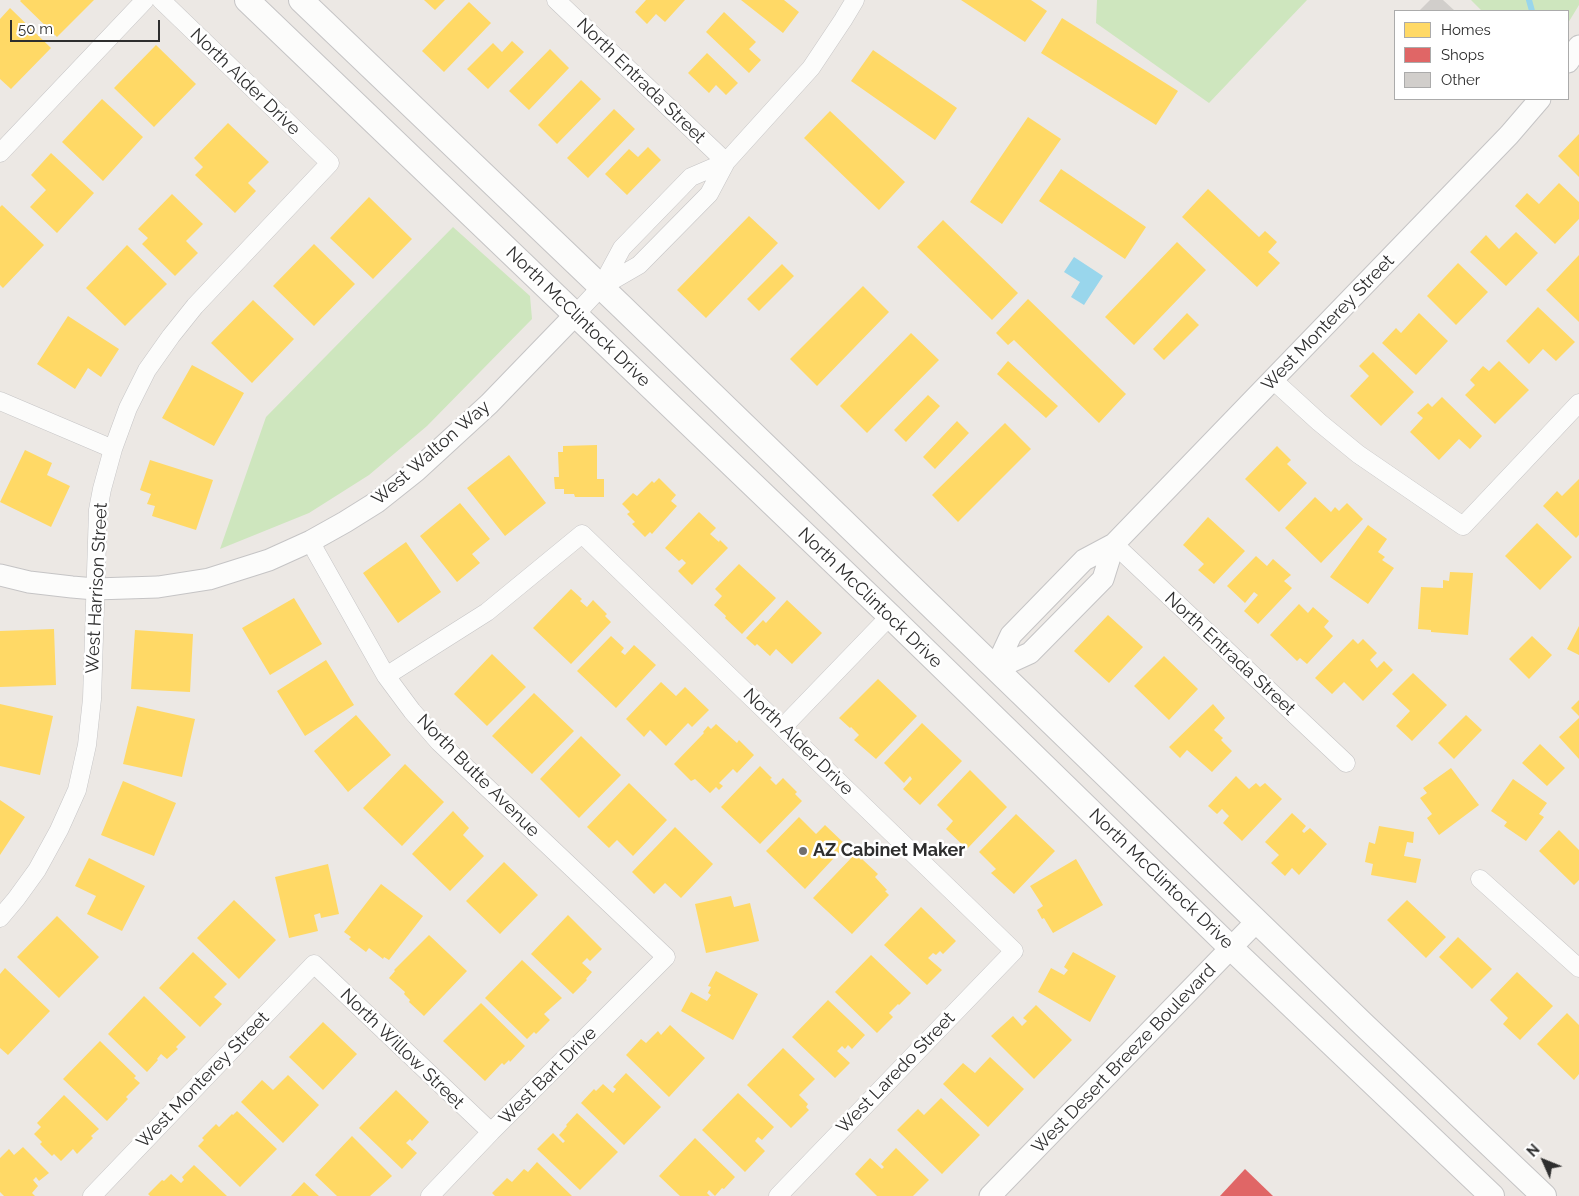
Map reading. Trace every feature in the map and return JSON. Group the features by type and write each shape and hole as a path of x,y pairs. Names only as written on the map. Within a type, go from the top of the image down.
{"main road":[{"name":"North McClintock Drive","path":"247,0 890,616 1231,948 1492,1196"},
{"name":"North McClintock Drive","path":"302,0 1364,1025 1544,1196"}],"street":[{"path":"0,153 145,0"},
{"name":"North Alder Drive","path":"161,0 330,163"},
{"name":"North Entrada Street","path":"556,0 726,162"},
{"path":"601,287 639,265 709,194 726,162 811,68 855,0"},
{"path":"1569,61 1579,46"},
{"name":"West Monterey Street","path":"995,669 1011,635 1084,560 1114,544 1509,135 1539,100"},
{"path":"575,315 601,287 622,248 691,177 726,162"},
{"name":"West Harrison Street","path":"0,918 38,870 77,790 87,745 92,699 98,510 113,449 128,408 146,370 195,306 330,163"},
{"name":"West Walton Way","path":"0,575 29,582 95,589 158,587 209,579 268,560 312,540 345,522 377,502 416,471 489,404 575,315"},
{"path":"1273,380 1352,449 1463,526 1579,403"},
{"path":"0,401 113,449"},
{"name":"North Alder Drive","path":"386,676 487,612 582,534 1014,950"},
{"name":"North Butte Avenue","path":"312,540 316,552 386,676 412,711 439,742 666,958"},
{"name":"North Entrada Street","path":"1114,544 1346,763"},
{"path":"783,728 890,616"},
{"path":"1480,879 1579,968"},
{"name":"West Desert Breeze Boulevard","path":"990,1196 1257,921"},
{"name":"West Laredo Street","path":"778,1196 1014,950"},
{"name":"West Bart Drive","path":"430,1196 491,1132 666,958"},
{"name":"West Monterey Street","path":"92,1196 314,964"},
{"name":"North Willow Street","path":"314,964 491,1132"}],"green space":[{"path":"1097,0 1307,0 1209,103 1096,23"},
{"path":"1471,0 1579,0 1579,5 1569,21 1569,10 1481,10"},
{"path":"453,227 530,296 532,319 427,426 369,475 309,513 220,549 266,417"}],"water":[{"path":"1074,257 1103,276 1084,305 1071,297 1080,282 1064,272"}],"building: Homes":[{"path":"21,0 94,0 57,37"},
{"path":"424,0 445,0 435,10"},
{"path":"646,0 685,0 665,22 656,14 647,24 635,12"},
{"path":"741,0 784,0 799,12 783,33"},
{"path":"961,0 1031,0 1047,11 1025,42"},
{"path":"469,2 491,23 444,72 422,51"},
{"path":"10,8 51,48 11,89 0,79 0,19"},
{"path":"724,12 756,42 749,49 761,60 749,73 706,32"},
{"path":"1062,18 1178,91 1156,125 1041,53"},
{"path":"512,41 524,52 488,89 467,69 493,43 502,52"},
{"path":"156,45 196,84 154,127 114,88"},
{"path":"550,49 569,68 529,110 509,91"},
{"path":"873,50 957,108 935,140 851,81"},
{"path":"707,53 738,83 726,95 716,85 709,93 688,73"},
{"path":"581,80 601,99 557,144 538,125"},
{"path":"102,99 143,137 103,181 62,142"},
{"path":"614,109 635,129 588,178 567,158"},
{"path":"830,111 905,182 879,210 804,138"},
{"path":"1028,117 1061,139 1002,224 970,202"},
{"path":"228,123 269,162 248,183 256,191 235,213 195,175 203,167 194,158"},
{"path":"1579,134 1579,177 1558,156"},
{"path":"648,147 661,160 627,195 605,174 629,149 638,157"},
{"path":"51,153 94,193 57,233 30,207 46,190 31,175"},
{"path":"1061,169 1146,227 1125,259 1039,201"},
{"path":"1559,183 1579,202 1579,219 1555,244 1515,206 1527,193 1539,204"},
{"path":"1208,189 1259,237 1265,231 1277,242 1268,252 1280,263 1257,287 1182,217"},
{"path":"172,194 203,224 186,241 198,253 175,276 142,244 148,238 138,229"},
{"path":"369,197 412,239 373,279 330,238"},
{"path":"2,205 44,245 3,288 0,285 0,207"},
{"path":"749,216 778,243 706,318 677,290"},
{"path":"943,220 1018,293 992,320 917,247"},
{"path":"1516,232 1538,253 1506,286 1470,252 1486,235 1499,249"},
{"path":"1177,242 1206,270 1134,345 1105,317"},
{"path":"314,244 355,284 314,326 273,286"},
{"path":"127,245 167,284 125,326 86,288"},
{"path":"1579,255 1579,322 1546,290"},
{"path":"1458,263 1488,292 1456,325 1427,296"},
{"path":"782,264 794,276 759,311 747,299"},
{"path":"863,286 889,312 817,386 790,359"},
{"path":"1028,299 1126,394 1099,423 1014,340 1008,345 996,333"},
{"path":"253,300 294,339 252,383 211,343"},
{"path":"1538,307 1575,342 1556,361 1543,349 1529,364 1506,341"},
{"path":"1187,313 1199,325 1164,360 1153,349"},
{"path":"1419,313 1448,341 1416,375 1382,343 1396,328 1401,333"},
{"path":"68,316 119,349 101,377 88,368 75,389 37,364"},
{"path":"911,333 939,360 867,433 840,406"},
{"path":"1373,352 1414,392 1381,426 1350,396 1369,376 1359,366"},
{"path":"1008,361 1058,406 1046,418 997,374"},
{"path":"1499,361 1529,390 1495,424 1465,395 1475,385 1470,380 1483,366 1489,371"},
{"path":"192,365 244,393 214,446 162,418"},
{"path":"928,395 940,406 906,442 894,430"},
{"path":"1442,397 1482,436 1470,449 1459,439 1439,460 1410,432 1423,418 1417,413 1428,403 1432,407"},
{"path":"957,421 969,433 935,469 923,457"},
{"path":"1005,423 1031,449 958,522 932,495"},
{"path":"597,445 597,479 604,479 604,497 575,497 574,494 564,494 564,489 555,489 554,477 559,477 558,452 563,452 563,446"},
{"path":"1277,446 1291,460 1287,464 1307,483 1279,512 1245,479"},
{"path":"25,450 52,463 47,475 70,486 51,527 0,502"},
{"path":"509,455 546,503 505,536 467,488"},
{"path":"150,460 213,480 196,530 152,516 155,506 147,504 151,494 140,490"},
{"path":"659,478 676,495 671,501 677,506 652,534 650,532 645,537 632,524 635,522 627,514 630,512 622,504 633,493 637,496 652,481 654,483"},
{"path":"1579,479 1579,535 1576,538 1543,506 1557,491 1562,496"},
{"path":"1315,497 1331,512 1335,507 1339,511 1347,503 1363,519 1321,563 1285,528"},
{"path":"460,503 490,539 472,554 480,563 457,582 420,536"},
{"path":"699,512 716,528 710,534 728,548 692,585 678,571 686,563 682,559 679,561 665,548"},
{"path":"1208,517 1245,551 1214,584 1198,570 1204,564 1183,545"},
{"path":"1537,523 1572,557 1540,590 1505,556"},
{"path":"1368,525 1387,539 1378,552 1385,557 1382,560 1394,568 1368,604 1330,577"},
{"path":"406,542 441,592 398,623 363,573"},
{"path":"1256,556 1267,566 1273,559 1291,575 1284,581 1292,588 1258,624 1244,611 1258,595 1254,592 1245,603 1227,586"},
{"path":"739,564 776,598 742,634 714,605 722,596 715,589"},
{"path":"1450,572 1473,573 1468,635 1418,629 1421,587 1443,588 1443,580 1449,581"},
{"path":"571,589 582,599 580,601 587,607 593,600 607,614 605,616 611,622 571,664 533,628"},
{"path":"294,598 322,644 270,675 242,628"},
{"path":"787,600 822,633 792,664 776,649 770,656 757,644 755,646 746,638 763,620 766,623"},
{"path":"1299,604 1308,613 1313,607 1329,621 1324,627 1333,636 1307,664 1300,658 1297,661 1270,635"},
{"path":"1108,615 1143,647 1109,683 1074,651"},
{"path":"1579,626 1579,655 1567,649"},
{"path":"54,629 56,685 0,687 0,631"},
{"path":"135,630 193,634 190,692 131,689"},
{"path":"611,636 624,648 621,652 625,655 634,645 656,665 616,708 577,671"},
{"path":"1532,636 1552,655 1529,679 1509,659"},
{"path":"1353,639 1358,644 1363,639 1377,653 1370,660 1377,668 1384,661 1393,670 1363,701 1344,682 1332,694 1315,678"},
{"path":"492,654 526,687 487,726 454,694"},
{"path":"1164,656 1198,689 1169,720 1134,686"},
{"path":"326,660 354,705 305,736 277,691"},
{"path":"1413,673 1447,705 1412,741 1396,726 1410,711 1392,694"},
{"path":"878,679 917,716 876,759 854,740 859,735 839,718"},
{"path":"661,682 676,696 685,687 709,710 692,727 688,723 666,746 650,730 644,737 626,719"},
{"path":"534,693 574,731 532,774 492,736"},
{"path":"1579,700 1579,716 1571,708"},
{"path":"0,704 53,716 40,775 0,766"},
{"path":"1213,704 1225,718 1214,730 1223,738 1221,740 1232,751 1212,772 1187,750 1180,758 1169,747"},
{"path":"137,706 195,719 182,777 123,764"},
{"path":"356,715 391,755 348,792 314,751"},
{"path":"1466,715 1482,730 1454,759 1438,743"},
{"path":"1579,718 1579,759 1559,737"},
{"path":"922,723 962,761 920,805 903,789 912,779 910,776 904,783 884,763"},
{"path":"716,724 737,743 739,740 754,755 737,773 733,769 719,783 723,786 719,790 716,787 710,793 695,779 691,781 674,764 704,733 708,726 711,729"},
{"path":"581,736 621,775 579,818 540,779"},
{"path":"1540,744 1565,768 1547,786 1522,763"},
{"path":"405,764 444,802 402,846 363,808"},
{"path":"760,766 776,785 783,778 797,792 795,794 802,801 760,844 721,807"},
{"path":"1451,768 1479,805 1439,835 1427,818 1432,814 1420,798 1427,793 1423,788"},
{"path":"970,770 1007,807 967,849 946,829 953,821 937,805"},
{"path":"1236,776 1249,789 1256,783 1260,787 1265,783 1282,799 1242,841 1223,823 1229,816 1222,809 1217,814 1208,806"},
{"path":"1513,779 1547,803 1539,814 1544,817 1526,841 1504,826 1507,822 1491,811"},
{"path":"123,781 176,803 154,856 101,835"},
{"path":"629,783 667,820 633,856 617,840 609,848 587,827"},
{"path":"0,800 25,817 0,855"},
{"path":"453,811 469,828 463,835 484,856 450,891 412,854"},
{"path":"1292,813 1306,826 1302,831 1304,833 1310,828 1327,844 1299,875 1292,868 1285,876 1271,863 1279,855 1265,842"},
{"path":"1016,814 1055,851 1014,894 991,873 996,869 979,852"},
{"path":"799,817 816,834 825,825 846,845 805,889 766,851"},
{"path":"1379,826 1414,832 1413,843 1407,842 1404,856 1421,859 1416,883 1371,875 1373,864 1365,862 1369,842 1375,844"},
{"path":"675,827 713,864 681,898 665,883 654,894 632,872"},
{"path":"1559,830 1579,850 1579,880 1574,885 1539,851"},
{"path":"855,854 878,874 875,877 889,895 852,934 813,898"},
{"path":"89,858 145,886 122,931 87,914 96,896 75,886"},
{"path":"1076,859 1103,905 1053,933 1037,910 1043,906 1030,886"},
{"path":"504,862 538,895 500,934 466,901"},
{"path":"328,864 339,914 321,918 320,913 314,915 318,931 289,938 275,877"},
{"path":"381,884 423,916 389,960 384,957 383,959 369,948 366,952 349,939 351,937 344,932"},
{"path":"731,896 734,907 750,903 759,941 706,953 695,904"},
{"path":"234,900 276,940 239,979 197,938"},
{"path":"1407,900 1446,937 1426,958 1387,920"},
{"path":"921,907 956,941 943,954 940,951 936,955 933,953 928,958 942,970 927,985 884,945"},
{"path":"568,915 602,949 590,961 587,958 582,963 592,972 573,994 531,954"},
{"path":"57,916 99,957 59,998 17,957"},
{"path":"429,935 467,971 424,1016 409,1002 410,1000 404,994 405,992 389,978 394,970"},
{"path":"1458,937 1492,969 1472,989 1439,957"},
{"path":"193,952 227,984 214,997 222,1004 200,1027 159,988"},
{"path":"1073,952 1116,976 1090,1022 1038,992 1051,968 1064,975 1068,970 1064,967"},
{"path":"871,955 911,993 889,1013 893,1017 877,1033 835,992"},
{"path":"522,960 562,998 544,1014 550,1020 536,1034 534,1032 527,1039 485,998"},
{"path":"5,968 50,1011 8,1055 0,1048 0,974"},
{"path":"716,971 758,994 733,1040 681,1011 691,992 707,1001 711,995 708,993 711,987 708,986"},
{"path":"1517,972 1553,1006 1520,1040 1503,1024 1508,1018 1490,1000"},
{"path":"144,996 186,1037 176,1047 178,1049 167,1059 161,1054 147,1072 108,1034"},
{"path":"828,1000 865,1035 852,1049 848,1045 845,1049 842,1046 837,1051 850,1063 835,1078 792,1037"},
{"path":"481,1003 525,1046 510,1062 509,1060 504,1065 502,1063 485,1081 443,1041"},
{"path":"1036,1005 1072,1040 1034,1079 991,1036 1013,1016 1022,1026 1027,1021 1023,1018"},
{"path":"1567,1013 1579,1025 1579,1074 1574,1080 1537,1044"},
{"path":"323,1022 357,1054 323,1090 289,1057"},
{"path":"670,1025 705,1058 669,1097 626,1055 641,1039 646,1043 658,1031 661,1035"},
{"path":"100,1041 136,1076 134,1078 140,1083 107,1121 63,1079"},
{"path":"783,1048 815,1079 799,1095 808,1104 806,1107 809,1110 791,1128 747,1085"},
{"path":"990,1057 1024,1089 988,1127 943,1084 963,1063 975,1073"},
{"path":"626,1073 661,1107 624,1145 581,1103 594,1089 596,1091 603,1084 613,1093 616,1089 613,1087"},
{"path":"288,1075 319,1105 283,1143 241,1102 262,1080 273,1090"},
{"path":"396,1090 429,1122 412,1141 410,1139 406,1143 417,1153 402,1169 359,1128"},
{"path":"738,1093 774,1127 762,1140 758,1137 755,1141 765,1151 745,1172 702,1130"},
{"path":"64,1095 99,1129 77,1154 73,1149 61,1161 54,1154 52,1156 40,1144 42,1142 34,1134 41,1127 37,1123"},
{"path":"941,1098 980,1135 942,1174 897,1130 918,1109 924,1115"},
{"path":"237,1111 277,1149 240,1187 198,1146 204,1140 202,1138 216,1124 219,1127"},
{"path":"577,1113 618,1152 580,1190 537,1149 553,1133 563,1143 565,1141 559,1135"},
{"path":"352,1136 392,1176 370,1196 337,1196 315,1175"},
{"path":"695,1138 735,1177 715,1196 709,1190 707,1193 710,1196 680,1196 659,1176"},
{"path":"23,1147 49,1173 39,1181 36,1177 33,1180 38,1186 32,1193 35,1196 4,1196 0,1192 0,1158 9,1149 14,1155"},
{"path":"896,1148 929,1180 913,1196 877,1196 855,1174 870,1158 882,1169 884,1167 881,1164"},
{"path":"537,1162 572,1196 495,1196 492,1193 507,1178 512,1182 524,1169 528,1172"},
{"path":"194,1165 227,1196 150,1196 148,1194 171,1174 181,1183 184,1180 182,1177"},
{"path":"304,1182 319,1196 291,1196"}],"building: Shops":[{"path":"1245,1169 1273,1196 1220,1196"}],"building: Other":[{"path":"1430,0 1443,0 1454,10 1420,10"}],"waterway":[{"path":"1529,0 1532,10"}],"place":[{"name":"AZ Cabinet Maker","path":"803,851"}]}
